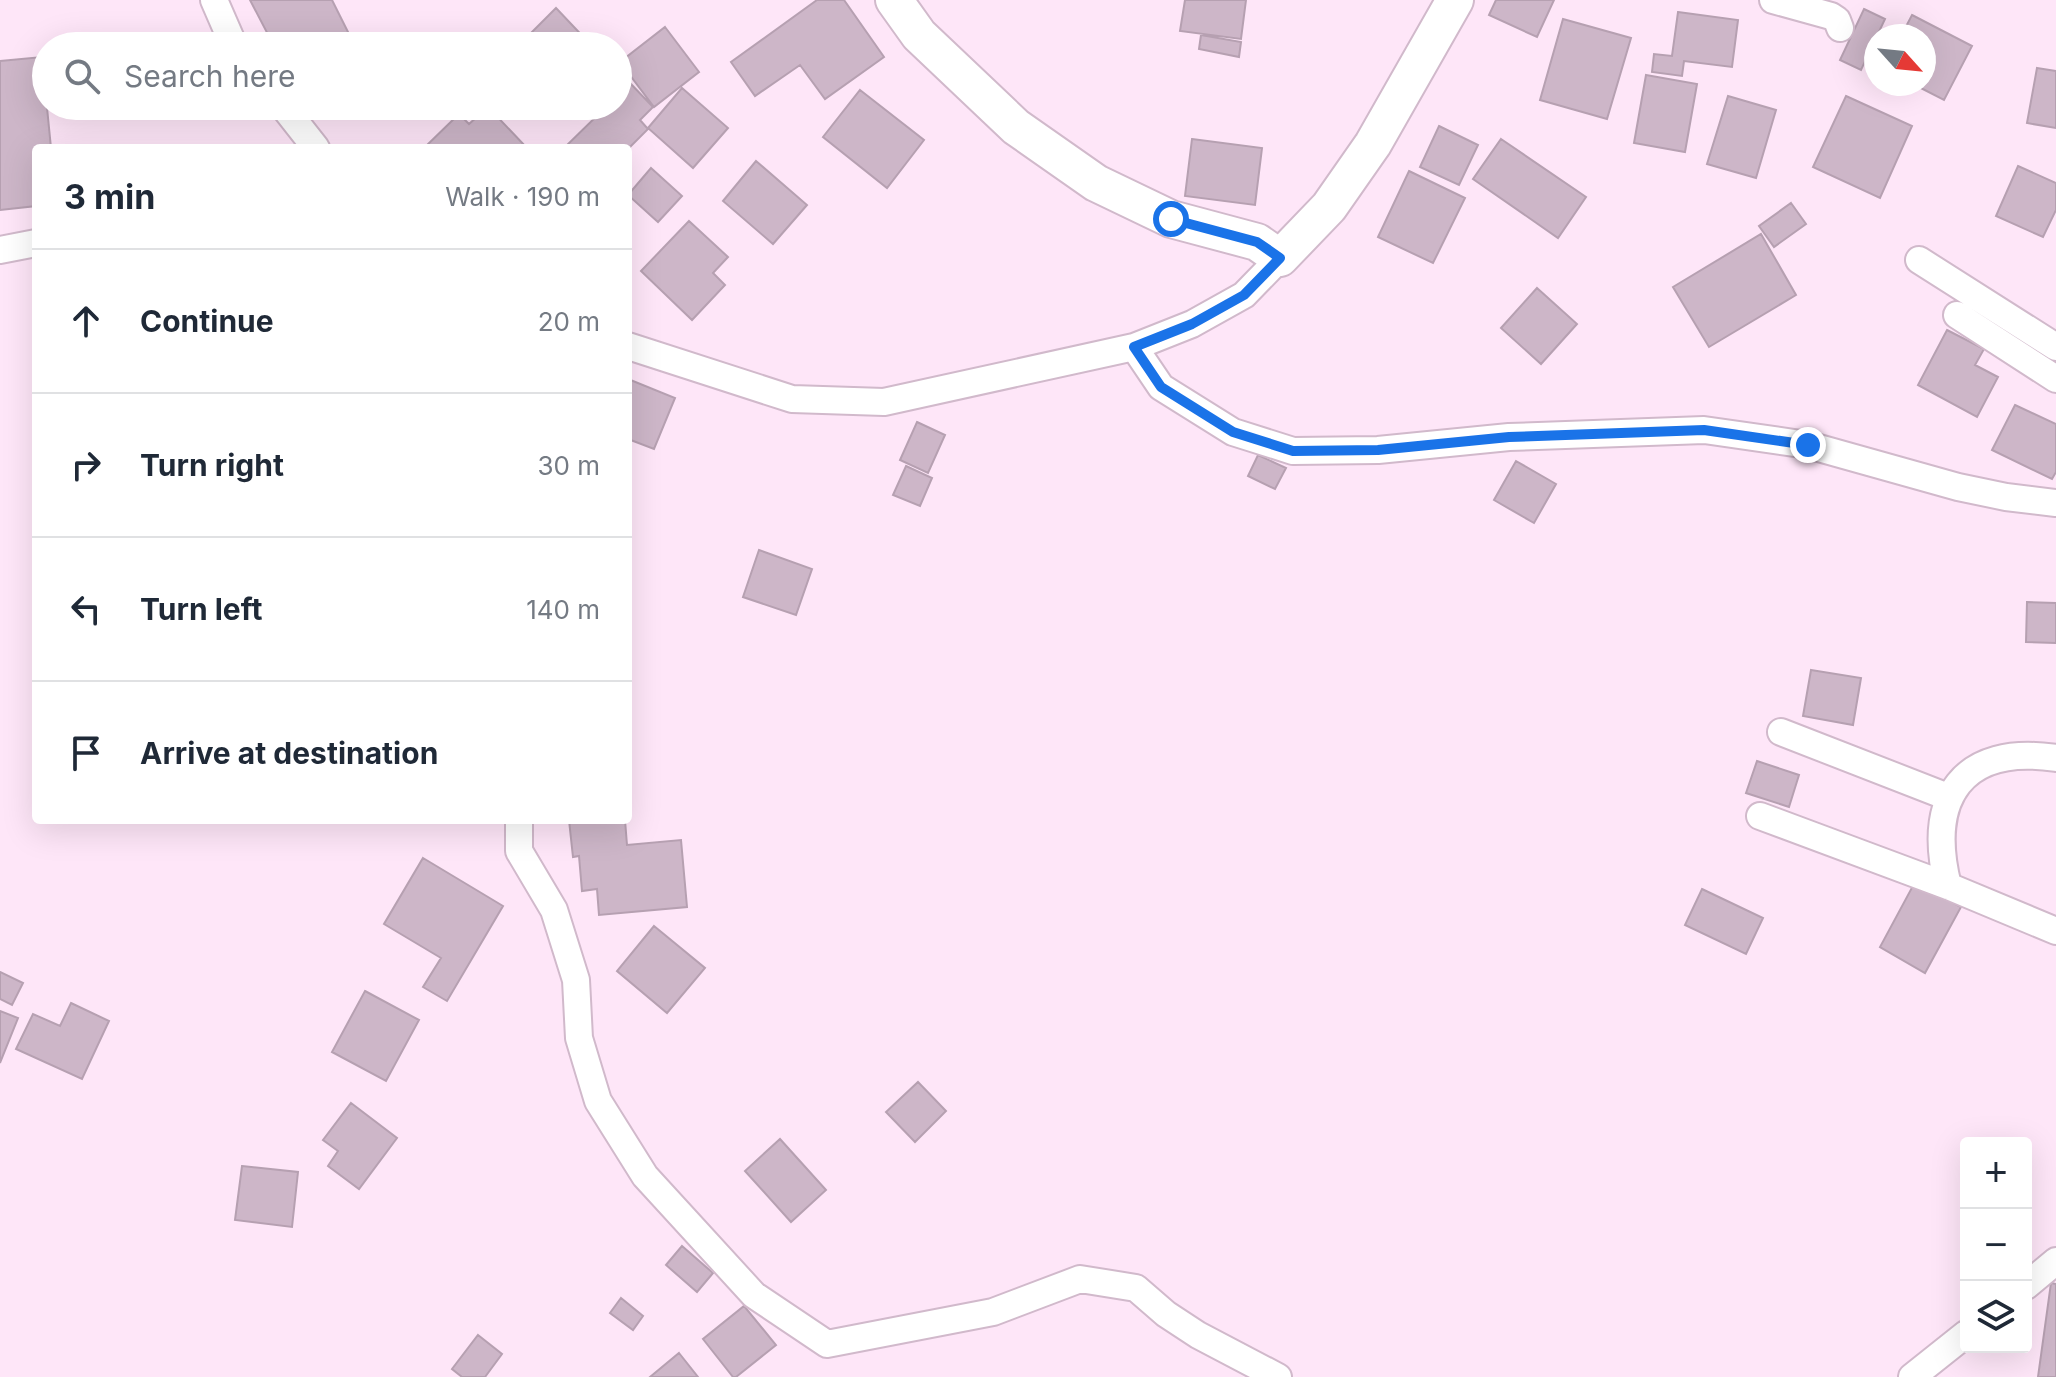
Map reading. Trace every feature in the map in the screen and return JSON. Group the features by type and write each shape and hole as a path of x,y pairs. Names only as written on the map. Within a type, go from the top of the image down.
{"main road":[{"path":"894,0 919,35 1016,127 1096,183 1171,219 1257,242 1280,258 1329,207 1373,144 1455,0"}],"street":[{"path":"214,0 228,32"},
{"path":"1773,0 1831,16 1840,28"},
{"path":"294,120 313,144"},
{"path":"0,250 32,244"},
{"path":"632,347 792,399 884,402 1134,347 1192,324 1244,295 1280,258"},
{"path":"1919,260 2056,347"},
{"path":"1957,315 2056,379"},
{"path":"1134,347 1161,387 1233,432 1293,451 1378,450 1509,437 1704,430 1808,445 1958,487 2056,503"},
{"path":"1781,732 1948,797"},
{"path":"1948,886 1943,846 1948,797 1966,773 1996,760 2029,754 2056,758"},
{"path":"1760,816 1948,886 2056,931"},
{"path":"519,824 519,851 554,910 576,980 579,1038 598,1101 645,1176 754,1295 827,1344 993,1312 1080,1279 1136,1288 1166,1314 1198,1335 1278,1377"},
{"path":"2032,1281 2056,1261"},
{"path":"1912,1377 1960,1339"}],"building":[{"path":"250,0 332,0 348,32 267,32"},
{"path":"817,0 844,0 884,57 825,99 800,65 755,96 731,62"},
{"path":"1185,0 1246,0 1241,39 1180,31"},
{"path":"1496,0 1554,0 1537,37 1489,15"},
{"path":"556,8 579,32 532,32"},
{"path":"1864,9 1885,19 1883,24 1864,24 1864,64 1861,70 1840,60"},
{"path":"1678,12 1738,20 1732,67 1684,61 1682,76 1652,72 1654,54 1672,56"},
{"path":"1912,15 1929,24 1907,24"},
{"path":"1563,19 1631,38 1607,119 1540,100"},
{"path":"665,27 699,72 654,107 632,78 632,53"},
{"path":"1936,27 1972,46 1944,100 1936,96"},
{"path":"1201,35 1241,42 1239,57 1199,49"},
{"path":"32,58 32,120 48,120 51,144 32,144 32,206 0,210 0,61"},
{"path":"2037,68 2056,71 2056,128 2027,123"},
{"path":"1646,75 1697,84 1685,152 1634,143"},
{"path":"632,85 653,107 640,120 648,129 632,145 568,144 593,120 632,120"},
{"path":"682,88 728,128 693,168 648,128"},
{"path":"860,90 924,140 887,188 823,137"},
{"path":"1728,96 1776,110 1756,178 1707,164"},
{"path":"1846,96 1912,126 1880,198 1813,167"},
{"path":"453,120 465,120 469,124 473,120 500,120 523,144 428,144"},
{"path":"1439,126 1478,145 1459,185 1420,167"},
{"path":"1192,139 1262,148 1255,205 1185,196"},
{"path":"1501,139 1586,197 1558,238 1473,179"},
{"path":"756,161 807,205 773,244 723,201"},
{"path":"2018,166 2056,183 2056,210 2043,237 1996,216"},
{"path":"651,168 682,196 658,222 632,199 632,190"},
{"path":"1409,171 1465,198 1433,263 1378,237"},
{"path":"1791,203 1806,224 1774,247 1759,226"},
{"path":"689,221 728,257 713,273 725,285 692,320 641,271"},
{"path":"1761,234 1796,295 1709,347 1673,287"},
{"path":"1537,288 1577,324 1541,364 1501,328"},
{"path":"1947,330 1984,349 1975,365 1998,377 1977,417 1918,385"},
{"path":"632,381 675,398 654,449 632,441"},
{"path":"2015,405 2056,424 2056,472 2052,479 1992,450"},
{"path":"917,422 945,435 928,473 900,460"},
{"path":"1258,455 1286,468 1275,489 1248,476"},
{"path":"1516,461 1556,484 1534,523 1494,500"},
{"path":"906,466 932,478 920,506 893,495"},
{"path":"759,550 812,569 796,615 743,597"},
{"path":"2027,602 2056,603 2056,643 2026,642"},
{"path":"1811,670 1861,678 1853,725 1803,716"},
{"path":"1757,761 1799,775 1789,807 1746,793"},
{"path":"569,824 625,824 627,845 681,840 687,907 599,915 597,889 582,891 579,856 573,857"},
{"path":"423,858 503,906 447,1001 423,987 441,958 384,924"},
{"path":"1915,882 1961,907 1925,973 1880,947"},
{"path":"1702,889 1763,918 1746,954 1685,925"},
{"path":"654,926 705,968 667,1013 617,971"},
{"path":"0,972 23,983 12,1005 0,999"},
{"path":"365,991 419,1020 386,1081 332,1052"},
{"path":"71,1003 109,1021 82,1079 16,1049 33,1014 60,1026"},
{"path":"0,1011 18,1018 0,1063"},
{"path":"918,1082 946,1111 915,1142 886,1112"},
{"path":"351,1103 397,1138 359,1189 328,1166 338,1151 323,1140"},
{"path":"780,1139 826,1190 791,1222 745,1171"},
{"path":"242,1166 298,1172 292,1227 235,1220"},
{"path":"682,1246 713,1273 697,1292 666,1265"},
{"path":"2051,1283 2056,1284 2056,1377 2038,1377"},
{"path":"621,1298 643,1316 633,1330 610,1313"},
{"path":"744,1306 776,1345 733,1377 703,1339"},
{"path":"478,1335 502,1354 485,1377 462,1377 452,1369"},
{"path":"679,1353 698,1377 650,1377"}],"route":[{"path":"1171,219 1257,242 1280,258 1244,295 1192,324 1134,347 1161,387 1233,432 1293,451 1378,450 1509,437 1704,430 1808,445"}]}
